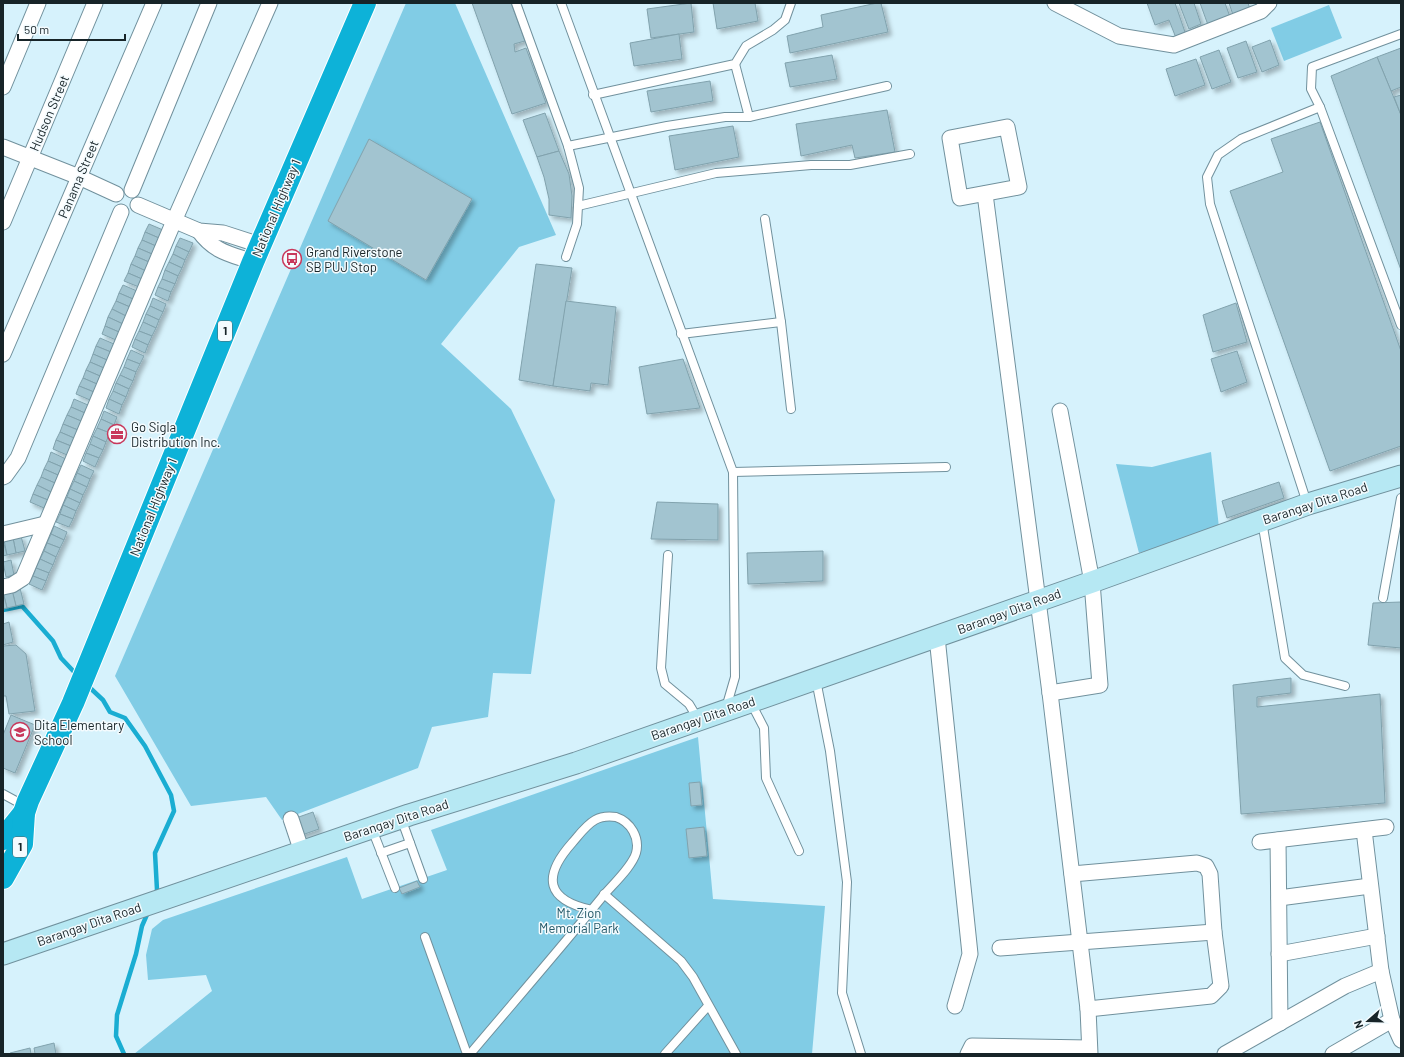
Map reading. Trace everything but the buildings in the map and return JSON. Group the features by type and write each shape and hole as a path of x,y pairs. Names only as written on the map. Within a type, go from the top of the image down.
{"highway":[{"name":"National Highway 1","path":"3,839 25,809 73,703 257,254 365,3"},
{"name":"National Highway 1","path":"3,878 22,844 25,809"}],"street":[{"path":"3,86 38,3"},
{"name":"Hudson Street","path":"3,222 96,3"},
{"name":"Panama Street","path":"3,354 154,3"},
{"path":"132,190 209,3"},
{"path":"3,587 12,585 23,578 174,221 270,3"},
{"path":"1055,3 1119,36 1174,45 1261,11 1269,3"},
{"path":"1007,127 1019,187 985,194 960,198 950,138 1007,127"},
{"path":"3,147 30,159 79,177 116,194"},
{"path":"120,190 132,190 136,194 138,205 134,210 128,213 121,212 116,208 114,201 116,194 120,190"},
{"path":"968,1054 972,1046 1089,1051 1088,1009 1078,943 1072,874 985,194"},
{"path":"138,205 198,231 223,233 257,254"},
{"path":"3,477 18,458 121,212"},
{"path":"1050,694 1100,685 1092,582 1060,411"},
{"name":"Barangay Dita Road","path":"3,954 401,818 576,763 937,637 1262,520 1308,504 1401,476"},
{"path":"3,534 45,524"},
{"path":"937,637 970,954 955,1006"},
{"path":"291,819 302,852"},
{"path":"1260,842 1386,827"},
{"path":"1364,830 1381,971 1392,1020 1401,1040"},
{"path":"1278,840 1280,1023"},
{"path":"1072,874 1198,863 1206,866 1210,874 1214,932 1222,986 1211,996 1088,1009"},
{"path":"1279,898 1370,886"},
{"path":"1000,948 1214,932"},
{"path":"1279,954 1377,936"},
{"path":"1225,1054 1345,986 1381,971"},
{"path":"1333,1054 1392,1020"}],"lane":[{"path":"516,3 568,146 579,188 577,224 566,256"},
{"path":"560,3 733,472 736,678 724,711"},
{"path":"749,117 735,64 746,46 773,30 784,20 791,3"},
{"path":"1401,34 1312,67 1311,88 1320,107 1401,325"},
{"path":"593,95 735,64"},
{"path":"568,146 724,117 749,117 887,86"},
{"path":"1308,504 1210,204 1208,177 1218,155 1241,139 1320,107"},
{"path":"578,206 716,173 811,165 850,165 910,154"},
{"path":"765,219 781,322 791,409"},
{"path":"681,334 781,322"},
{"path":"733,472 946,466"},
{"path":"1383,598 1401,498"},
{"path":"1262,520 1285,658 1303,675 1345,686"},
{"path":"668,555 661,668 665,684 689,704 698,720"},
{"path":"816,679 830,751 847,882 842,993 861,1054"},
{"path":"751,702 764,728 766,778 799,851"},
{"path":"3,794 25,809"},
{"path":"470,1054 592,910 633,860 637,846 636,838 629,825 624,821 609,816 602,817 589,824 560,856 553,874 554,889 558,895 574,906 592,910"},
{"path":"401,818 423,878"},
{"path":"372,828 394,888"},
{"path":"381,853 410,843"},
{"path":"604,894 681,961 693,977 736,1054"},
{"path":"425,937 467,1054"},
{"path":"665,1054 708,1006"}],"green space":[{"path":"406,3 455,3 556,235 519,247 441,344 511,409 555,500 531,674 493,673 488,717 432,727 418,768 282,820 266,797 191,806 115,676"},
{"path":"1329,5 1342,38 1284,61 1271,28"},
{"path":"1211,452 1219,528 1139,553 1116,464 1152,467"},
{"name":"Mt. Zion Memorial Park","path":"698,737 713,899 825,906 812,1054 134,1054 212,991 206,975 148,980 146,955 152,929 163,920 347,857 362,899 447,870 431,830"}],"waterway":[{"path":"3,610 22,606 53,641 61,658 77,675"},
{"path":"87,685 103,700 110,712 125,718 145,746 171,795 174,811 155,853 157,890 155,894"},
{"path":"124,1054 116,1036 117,1015 136,954 142,926 149,910"}],"place":[{"name":"Grand Riverstone SB PUJ Stop","path":"292,259"},
{"name":"Go Sigla Distribution Inc.","path":"117,434"},
{"name":"Dita Elementary School","path":"20,732"}]}
